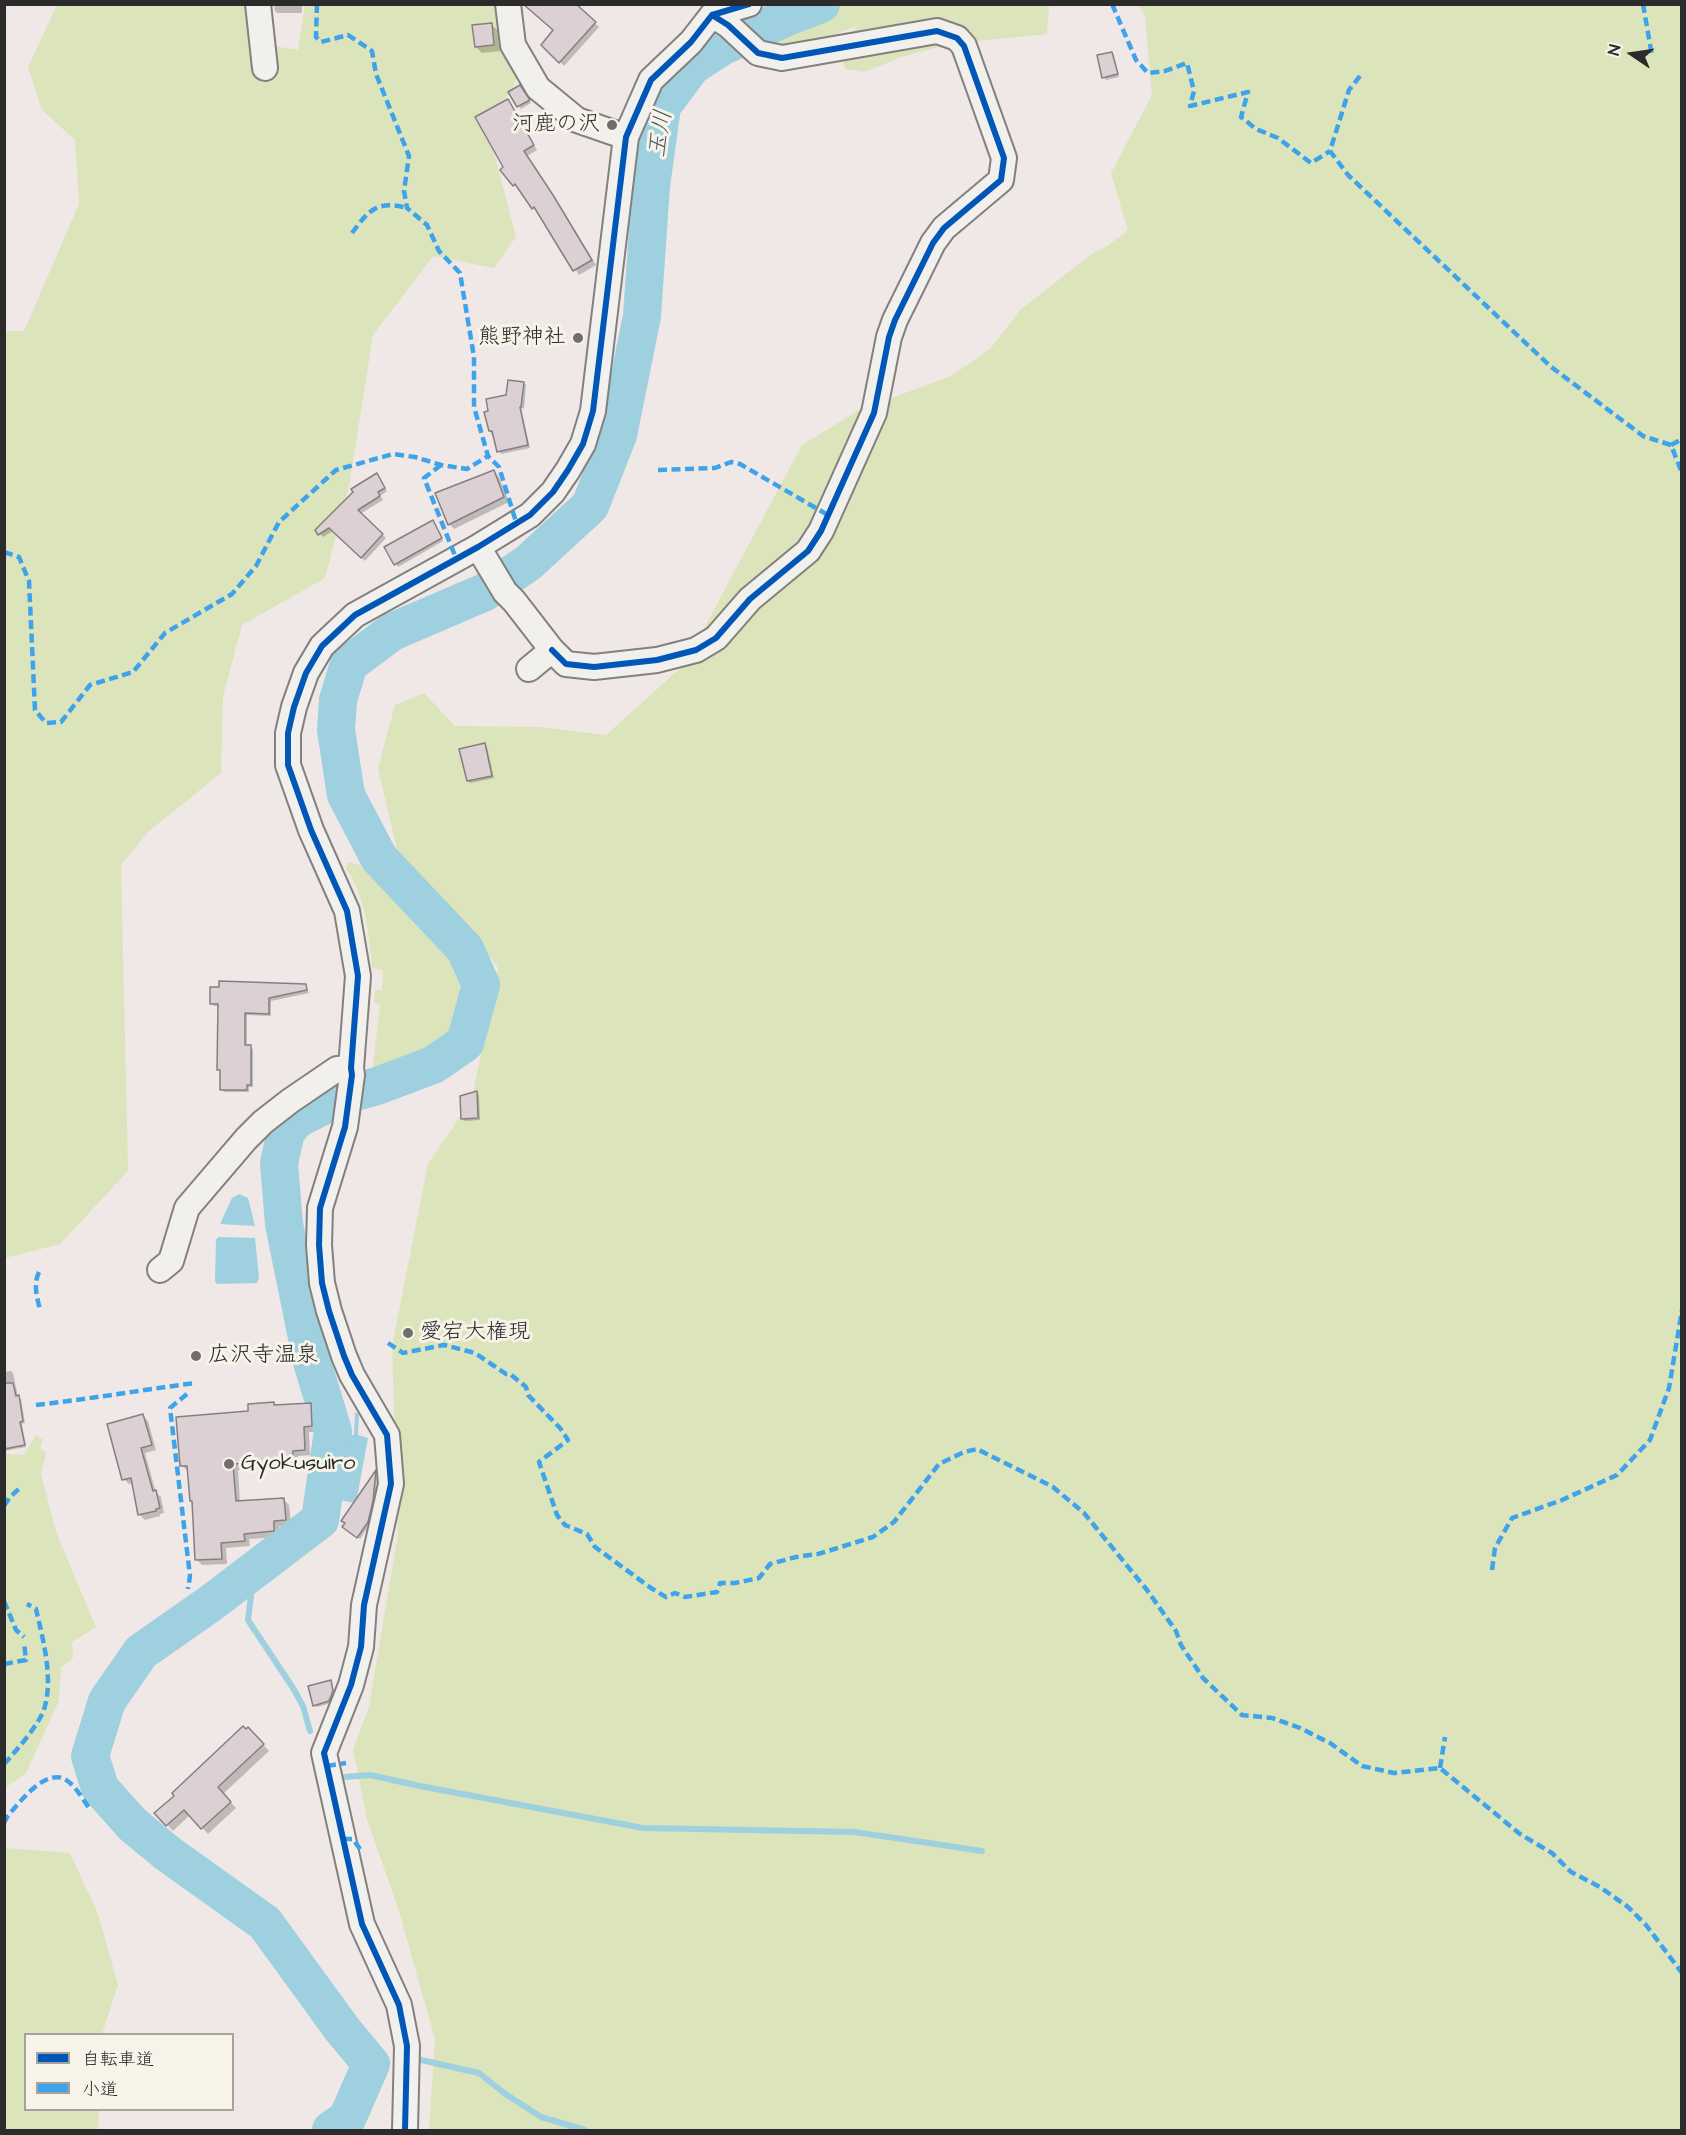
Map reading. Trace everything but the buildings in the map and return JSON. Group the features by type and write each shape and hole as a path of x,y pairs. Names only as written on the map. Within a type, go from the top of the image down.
{"street":[{"path":"258,4 265,68"},
{"path":"508,4 513,45 538,88 577,120 626,137"},
{"path":"405,2130 407,2046 399,2005 363,1924 324,1753 351,1685 361,1647 364,1605 391,1484 387,1435 352,1375 344,1356 322,1283 319,1245 320,1208 345,1127 352,1072 358,976 347,910 311,830 288,765 288,733 306,673 322,646 355,615 478,547 530,515 554,492 583,444 593,411 626,137 651,80 691,42 720,20 748,4"},
{"path":"478,547 500,584 552,650 566,664 594,667 657,660 696,650 716,638 750,599 808,551 828,515 871,419 895,320 933,243 944,228 1001,180 1004,158 964,46 957,38 938,31 783,58 758,54 720,20"},
{"path":"530,669 552,650"},
{"path":"160,1270 171,1261 187,1208 246,1139 290,1101 337,1069 352,1072"}],"green space":[{"path":"57,5 246,5 255,43 298,50 305,5 521,5 527,44 513,88 487,126 516,237 494,268 433,256 373,335 349,486 325,578 242,625 223,696 221,773 149,831 121,865 128,1171 60,1244 5,1258 5,331 24,331 79,204 75,140 42,110 28,67"},
{"path":"831,5 1049,5 1047,34 949,44 902,57 864,72 845,69 843,59 856,26 785,52 773,38 781,22"},
{"path":"1138,5 1681,5 1681,2130 429,2130 435,2039 399,1911 367,1819 353,1750 369,1707 398,1534 392,1346 428,1164 472,1099 498,968 464,921 398,854 378,768 395,705 424,693 455,726 540,727 606,735 685,664 802,445 859,410 951,376 990,349 1021,309 1092,254 1128,230 1111,173 1152,95 1145,16"},
{"path":"348,862 378,870 419,918 447,938 461,956 468,973 445,1051 416,1066 372,1073 380,1005 374,1003 375,990 382,990 383,970 372,968 365,916 358,890 346,869"},
{"path":"36,1435 43,1440 40,1447 46,1453 41,1474 56,1532 96,1627 72,1642 73,1658 61,1667 59,1701 26,1773 5,1788 5,1454 24,1455"},
{"path":"5,1848 70,1853 98,1914 118,1985 102,2033 24,2033 24,2111 99,2111 98,2130 5,2130"}],"water":[{"path":"239,1194 248,1198 255,1226 220,1224 232,1198"},
{"path":"218,1237 255,1238 259,1278 257,1283 217,1284 215,1281"},
{"path":"355,1412 359,1414 358,1435 368,1438 356,1503 339,1500 350,1435 354,1435"}],"waterway":[{"name":"玉川","path":"331,2130 347,2119 371,2064 342,2029 265,1923 167,1853 132,1824 100,1788 90,1756 107,1701 141,1652 211,1603 320,1520 333,1431 312,1362 284,1224 279,1163 286,1132 297,1119 345,1095 377,1086 433,1065 465,1043 481,985 465,949 379,858 346,795 336,730 338,700 349,664 392,632 485,592 528,563 590,506 618,435 642,316 651,186 662,106 692,66 721,47 821,4"},
{"path":"251,1570 253,1579 248,1620 293,1688 303,1706 310,1731"},
{"path":"345,1777 370,1775 643,1828 855,1832 982,1851"},
{"path":"421,2060 479,2073 504,2093 541,2117 585,2130"}],"marked path":[{"path":"317,4 316,37 321,42 348,35 372,51 376,74 409,156 404,191 407,208 427,225 439,251 460,273 474,357 474,407 488,456 499,467 517,525"},
{"path":"1112,4 1136,60 1148,73 1165,71 1187,63 1194,91 1190,106 1248,92 1241,117 1256,129 1278,138 1311,163 1330,151"},
{"path":"1643,4 1652,56"},
{"path":"1360,76 1349,90 1330,151 1348,175 1550,366 1643,436 1671,445 1682,473"},
{"path":"352,233 369,213 381,206 407,208"},
{"path":"1671,445 1682,439"},
{"path":"4,552 19,557 29,581 35,710 46,723 61,722 90,685 133,672 165,633 232,594 256,566 279,522 336,470 393,454 467,469 488,456"},
{"path":"658,470 715,468 731,462 740,464 828,515"},
{"path":"441,465 424,478 456,558"},
{"path":"39,1272 36,1286 40,1310"},
{"path":"1492,1570 1495,1548 1512,1518 1562,1500 1617,1475 1650,1440 1669,1388 1682,1310"},
{"path":"388,1343 403,1353 444,1345 475,1353 506,1374 510,1374 526,1387 528,1395 560,1428 568,1440 539,1462 557,1515 565,1525 587,1534 595,1547 666,1597 675,1593 685,1597 717,1592 720,1583 735,1583 759,1578 770,1564 818,1554 873,1537 894,1522 939,1464 964,1452 977,1449 1053,1487 1084,1513 1147,1590 1176,1631 1181,1645 1203,1678 1242,1715 1272,1718 1300,1728 1330,1743 1362,1766 1394,1773 1440,1768 1520,1834 1552,1853 1571,1872 1600,1887 1628,1907 1646,1925 1682,1973"},
{"path":"36,1405 195,1383"},
{"path":"187,1394 170,1408 190,1576 188,1589"},
{"path":"4,1506 21,1487"},
{"path":"4,1601 16,1630 24,1637"},
{"path":"4,1764 39,1720 47,1694 48,1670 36,1609 27,1604"},
{"path":"4,1664 26,1660 24,1642"},
{"path":"1440,1768 1445,1737"},
{"path":"327,1766 346,1763"},
{"path":"4,1823 35,1787 53,1777 62,1778 70,1783 90,1809"},
{"path":"343,1839 353,1839 362,1852"}],"cycle path":[{"path":"405,2130 407,2046 399,2005 362,1924 324,1753 351,1685 361,1647 364,1605 391,1484 387,1435 352,1375 344,1356 322,1283 319,1245 320,1208 345,1127 352,1075 358,976 347,911 311,830 288,765 288,733 306,673 322,646 355,615 478,547 530,515 553,492 568,470 583,444 593,411 626,137 651,80 691,42 712,15 749,4"},
{"path":"552,650 566,664 594,667 657,660 696,650 716,638 750,599 808,551 821,531 874,413 889,337 933,243 944,228 1001,180 1004,158 964,46 957,38 937,31 782,58 758,53 728,25 712,15"}],"place":[{"name":"河鹿の沢","path":"612,125"},
{"name":"熊野神社","path":"578,338"},
{"name":"愛宕大権現","path":"408,1333"},
{"name":"広沢寺温泉","path":"196,1356"},
{"name":"Gyokusuiro","path":"229,1464"}]}
